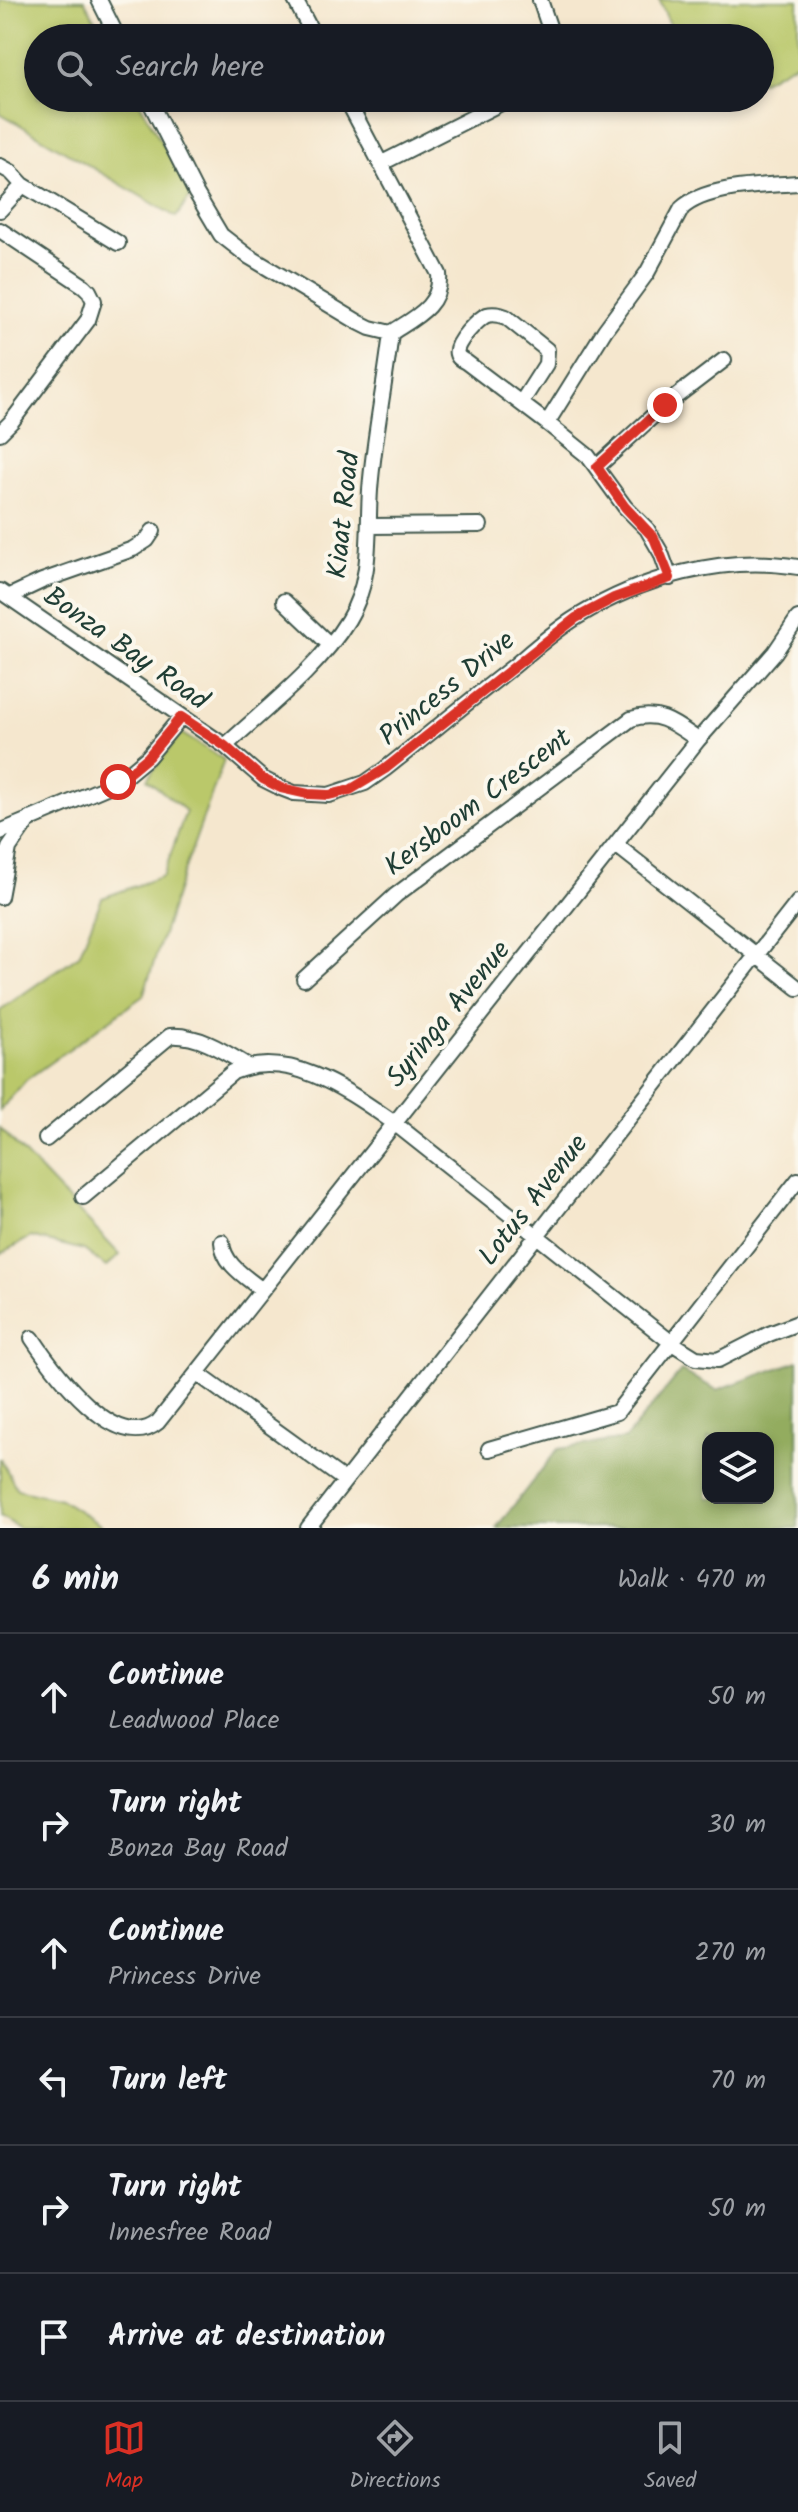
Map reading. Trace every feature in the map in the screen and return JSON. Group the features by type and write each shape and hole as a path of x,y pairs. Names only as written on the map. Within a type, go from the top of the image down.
{"street":[{"path":"99,0 111,24"},
{"path":"295,0 308,24"},
{"path":"540,0 548,24"},
{"path":"155,112 221,235 248,256 347,315 370,328 391,333 432,304 440,286 439,274 353,112"},
{"path":"380,164 483,112"},
{"path":"0,166 23,185 118,243"},
{"path":"547,423 605,330 647,273 682,208 690,201 711,193 798,183"},
{"path":"0,210 23,185"},
{"path":"0,230 84,286 94,301 88,320 0,433"},
{"path":"521,403 546,364 547,350 506,317 498,314 484,316 458,343 456,353 588,456 625,507 654,538 670,578"},
{"name":"Kiaat Road","path":"225,746 293,684 330,645 347,623 361,591 368,562 371,480 391,333"},
{"path":"597,467 665,405 724,360"},
{"path":"370,526 480,525"},
{"path":"5,593 141,545 153,531"},
{"name":"Princess Drive","path":"225,746 263,779 281,788 329,795 350,790 385,769 576,618 614,598 700,568 740,562 771,562 798,567"},
{"name":"Bonza Bay Road","path":"5,593 225,746"},
{"path":"284,601 330,645"},
{"name":"Syringa Avenue","path":"32,1338 58,1375 79,1398 100,1414 132,1430 142,1431 158,1422 698,740 775,652 798,618"},
{"name":"Kersboom Crescent","path":"304,979 396,895 631,719 646,714 660,716 698,740"},
{"path":"0,832 118,782 148,757 181,717"},
{"path":"0,897 9,848 29,819"},
{"path":"616,845 798,988"},
{"name":"Lotus Avenue","path":"308,1528 343,1479 798,902"},
{"path":"46,1139 170,1036 211,1045 248,1066"},
{"path":"83,1197 233,1072 248,1066 271,1064 289,1067 355,1096 393,1122 672,1343 696,1358 718,1360 798,1323"},
{"path":"489,1449 617,1412 798,1180"},
{"path":"222,1242 222,1250 232,1265 262,1290"},
{"path":"198,1374 343,1479"}],"green space":[{"path":"0,0 84,0 97,24 24,24 24,112 145,112 191,196 176,217 0,113"},
{"path":"659,0 798,0 798,62 774,75 774,24 670,24"},
{"path":"181,733 224,760 143,996 26,1080 0,1110 0,1010 79,955 102,898 163,876 186,811 147,779"},
{"path":"0,1128 120,1255 106,1267 84,1250 31,1237 0,1254"},
{"path":"798,1361 798,1528 496,1528 558,1449 625,1439 681,1371 717,1390"},
{"path":"0,1458 17,1489 60,1499 105,1528 19,1528 0,1516"}],"route":[{"path":"118,782 148,757 181,717 225,746 263,779 281,788 294,793 329,795 350,790 385,769 576,618 614,598 670,578 654,538 625,507 597,467 665,405"}]}
